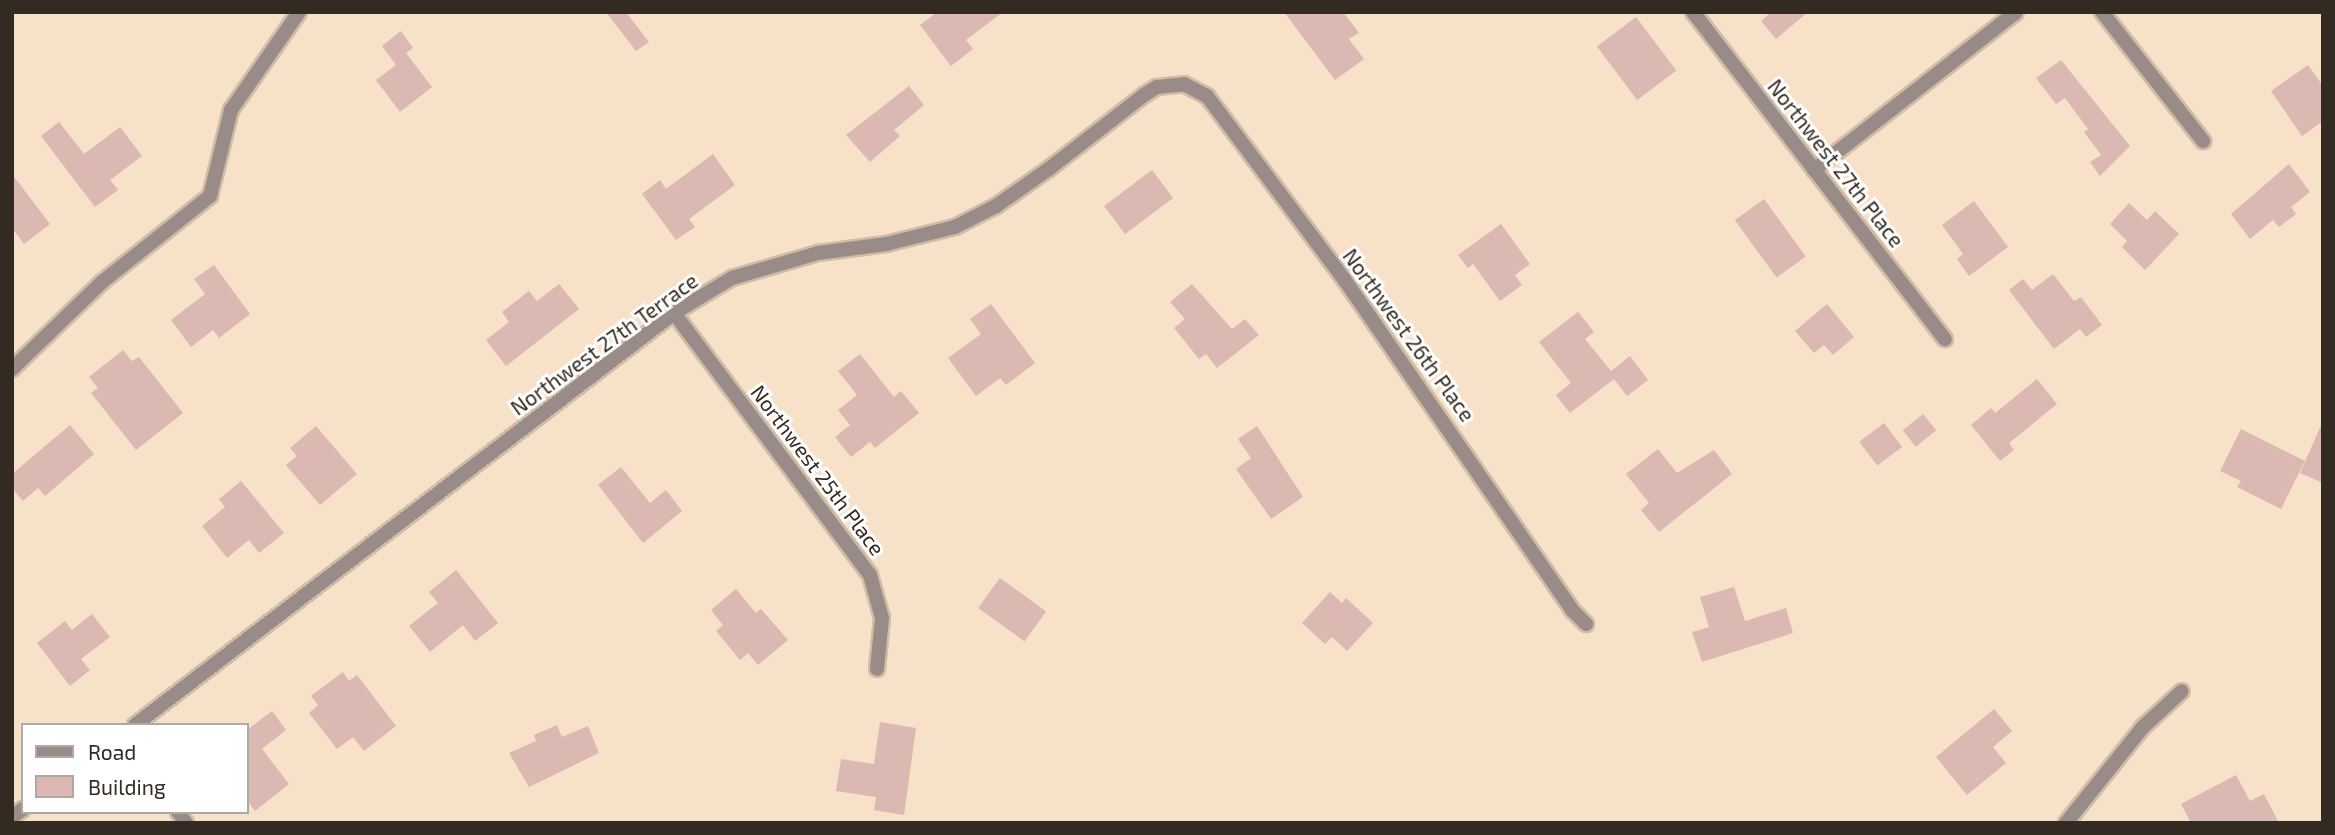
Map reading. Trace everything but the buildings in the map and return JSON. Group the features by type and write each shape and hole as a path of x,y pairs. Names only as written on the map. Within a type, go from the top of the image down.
{"street":[{"path":"12,369 102,282 210,197 231,110 299,12"},
{"name":"Northwest 27th Place","path":"1693,12 1945,339"},
{"path":"1814,170 2016,12"},
{"path":"2102,12 2203,141"},
{"name":"Northwest 27th Terrace","path":"138,723 674,313 732,278 818,253 886,244 955,227 1050,169 1144,95 1157,87 1184,84"},
{"name":"Northwest 26th Place","path":"1184,84 1207,96 1336,268 1572,610 1586,624"},
{"name":"Northwest 25th Place","path":"674,313 870,575 882,618 877,669"},
{"path":"2066,823 2142,728 2182,691"}]}
